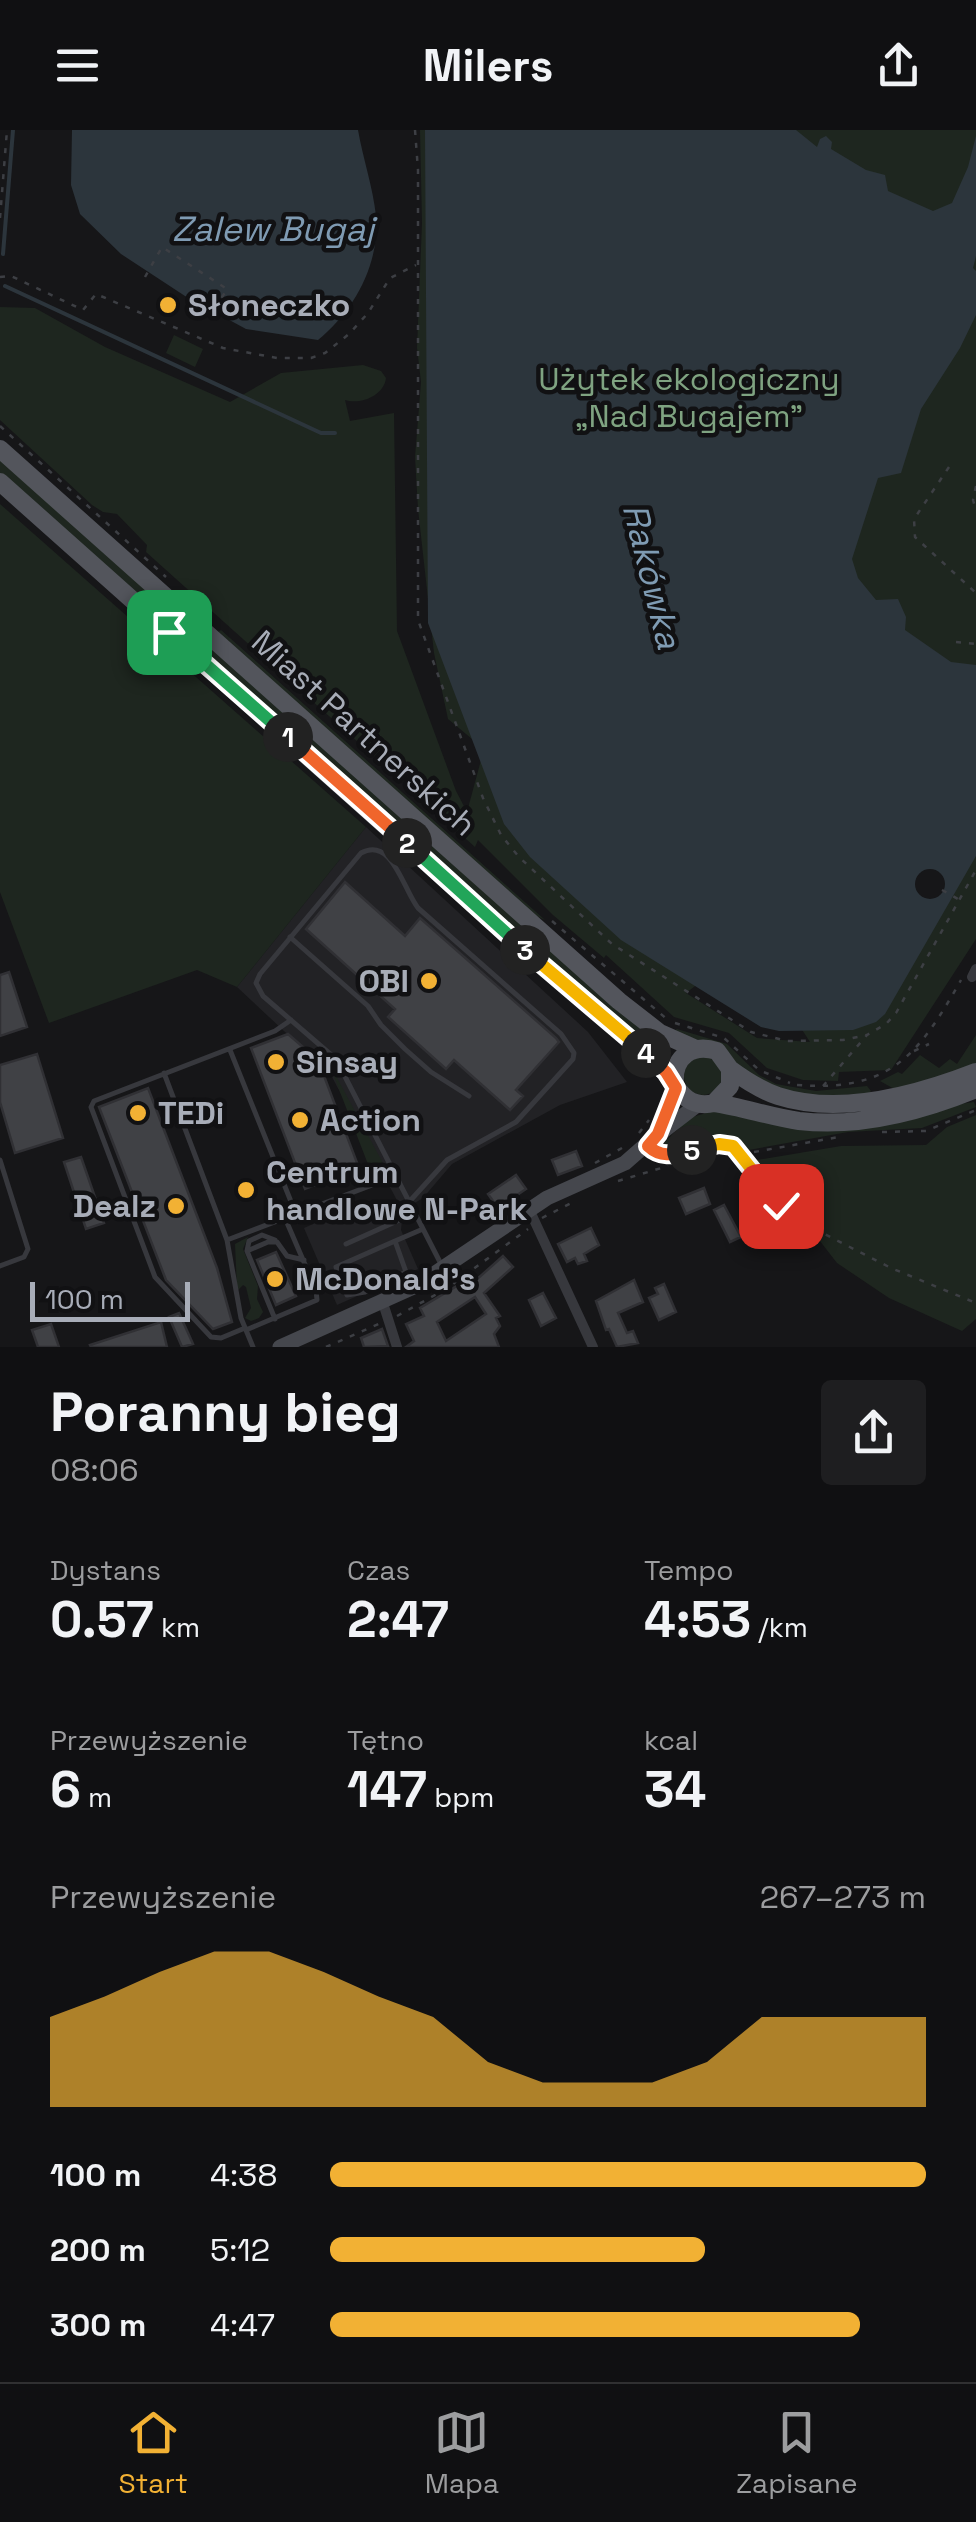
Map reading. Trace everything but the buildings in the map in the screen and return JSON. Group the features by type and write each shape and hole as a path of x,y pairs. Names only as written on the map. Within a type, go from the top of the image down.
{"main road":[{"name":"Miast Partnerskich","path":"0,449 619,1001 660,1033 696,1048"},
{"name":"Miast Partnerskich","path":"0,482 508,935 653,1059 676,1086"},
{"path":"280,1347 376,1306 533,1216 564,1190 625,1163 648,1138 676,1086 677,1064 696,1048 717,1052 730,1069 756,1087 786,1098 842,1103 918,1091 976,1072"},
{"path":"648,1138 730,1086 730,1069"},
{"path":"676,1086 687,1100 786,1119 834,1123 908,1112 976,1090"}],"street":[{"path":"648,1138 658,1154 726,1144 743,1157"},
{"path":"533,1216 593,1347"},
{"path":"376,1306 389,1320 396,1347"}],"lane":[{"path":"409,1202 447,1160 516,1122 573,1059 572,1046 418,908 390,856 379,849 361,853 256,982 264,996 336,1059 409,1202 444,1268"},
{"path":"290,937 368,1006 381,1026 406,1049 469,1096"},
{"path":"286,1218 317,1300 221,1338 212,1336 157,1281 91,1111 94,1101 275,1031 291,1020"},
{"path":"230,1049 296,1214"},
{"path":"164,1073 227,1240 253,1347"},
{"path":"0,1160 28,1249 24,1257 0,1266"},
{"path":"227,1240 396,1176"},
{"path":"346,1244 415,1213"},
{"path":"395,1241 406,1272 365,1292 347,1295 336,1267 395,1241 423,1229"},
{"path":"360,1238 366,1254"},
{"path":"275,1319 247,1251 277,1242 284,1254 304,1260"},
{"path":"365,1292 376,1306"}],"path":[{"path":"0,218 8,130"},
{"path":"415,130 418,620 482,798 501,836 518,857 612,944 751,1032 788,1041 843,1040 867,1035 886,1024 896,1013 976,870"},
{"path":"145,277 162,247 197,268 227,289 210,317"},
{"path":"0,277 12,276 83,310 96,294 223,348 298,359 311,358 336,346 368,313 390,278 417,264"},
{"path":"949,467 914,519 913,528 915,537 976,593"},
{"path":"976,486 976,510"},
{"path":"956,642 976,644"},
{"path":"942,890 959,900"},
{"path":"548,917 670,1021 724,1038 759,1070 799,1086 873,1080 891,1072 913,1052 969,976"},
{"path":"823,1086 867,1035"},
{"path":"913,1052 929,1044"},
{"path":"648,1138 653,1114"},
{"path":"595,1161 628,1145"},
{"path":"743,1157 795,1219 891,1268 976,1303"},
{"path":"604,1186 674,1164"},
{"path":"326,1347 389,1320 446,1289 533,1216 587,1195"}],"shaded area":[{"path":"366,827 588,1032 627,1082 560,1105 452,1164 423,1198 403,1210 401,1230 418,1269 337,1305 304,1228 329,1217 332,1223 384,1200 401,1208 331,1075 237,987"}],"green space":[{"name":"Użytek ekologiczny „Nad Bugajem”","path":"420,130 976,130 976,939 891,1070 839,1072 838,1081 803,1080 767,1068 729,1033 674,1017 606,955 604,958 553,915 478,840 475,847 146,552 147,545 117,514 92,505 0,420 0,307 35,308 105,347 230,402 281,373 363,365 381,371 386,378 381,390 364,400 345,400 350,421 394,413 397,631 467,812 484,749 448,719 434,653 418,509 415,457 421,382 417,348 422,223","holes":["721,966 786,1005 810,1042 757,1038 686,993"]},
{"path":"174,335 203,349 195,367 166,353"},
{"path":"0,458 652,1036 646,1044 23,494 0,473"},
{"path":"0,504 366,827 237,987 197,970 49,1023 0,892"},
{"path":"221,630 545,920 528,912 217,633"},
{"path":"677,1029 727,1044 759,1075 776,1084 816,1091 867,1086 871,1091 806,1096 767,1085 738,1066 725,1048 672,1032"},
{"path":"976,1035 976,1066 896,1090 880,1081 898,1072 902,1074 920,1055 939,1068 950,1059 957,1064"},
{"path":"703,1057 717,1062 722,1076 717,1090 703,1095 689,1090 684,1076 689,1062"},
{"path":"328,1061 385,1167 381,1175 371,1172"},
{"path":"974,1102 976,1107 922,1128 848,1132 743,1151 733,1140 669,1150 664,1143 689,1118 713,1111 792,1127"},
{"path":"976,1115 976,1319 962,1331 889,1298 837,1263 757,1160 841,1146 926,1145 947,1127"},
{"path":"248,1237 243,1249 258,1286 257,1299 263,1312 251,1321 245,1318 251,1308 246,1287 237,1288 235,1244"}],"water":[{"name":"Zalew Bugaj","path":"72,130 358,130 375,205 376,234 369,269 353,301 318,340 246,329 185,296 121,254 80,214 71,185"},
{"name":"Użytek ekologiczny „Nad Bugajem”","path":"425,130 796,130 817,147 826,136 832,142 831,149 866,170 885,175 888,191 933,211 952,203 976,136 976,315 921,409 901,473 878,478 852,559 858,578 876,600 898,599 906,617 905,630 951,662 976,665 976,856 885,1014 876,1022 853,1030 779,1031 761,1027 621,940 530,857 504,824 428,623"}],"pier":[{"path":"930,869 941,873 945,884 941,895 930,899 919,895 915,884 919,873"}],"waterway":[{"path":"3,254 13,130"},
{"path":"5,286 321,433 335,433"}],"place":[{"name":"Słoneczko","path":"168,305"},
{"name":"OBI","path":"429,981"},
{"name":"Sinsay","path":"276,1062"},
{"name":"TEDi","path":"138,1113"},
{"name":"Action","path":"300,1120"},
{"name":"Centrum handlowe N-Park","path":"246,1190"},
{"name":"Dealz","path":"176,1206"},
{"name":"McDonald's","path":"275,1279"}],"route":[{"path":"169,632 666,1072 675,1083 674,1100 648,1146 658,1154 672,1155 719,1144 733,1146 781,1206"}],"water label":[{"name":"Rakówka","path":"652,576"}]}
